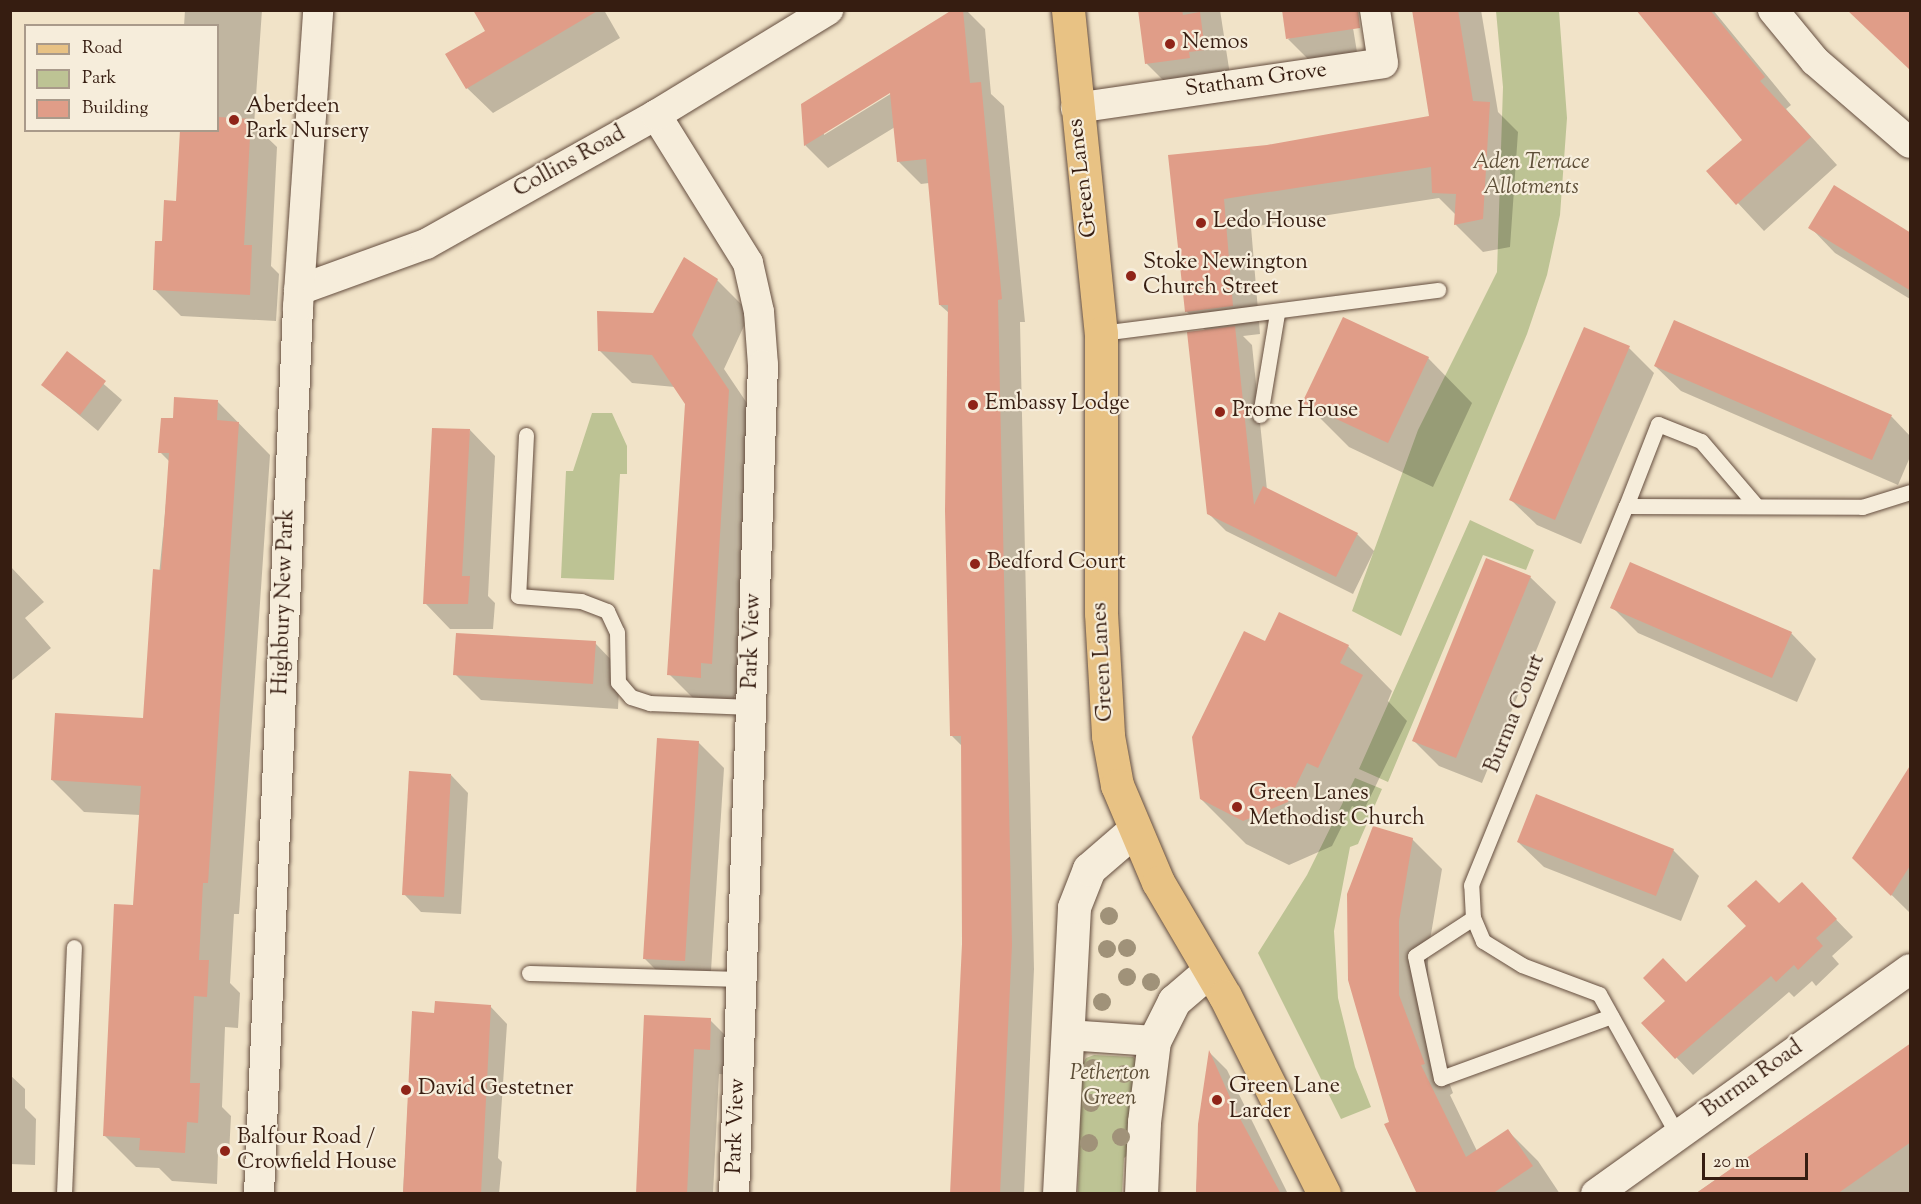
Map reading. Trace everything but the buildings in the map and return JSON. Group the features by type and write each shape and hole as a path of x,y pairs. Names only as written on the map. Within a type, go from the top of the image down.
{"main road":[{"name":"Green Lanes","path":"1068,10 1076,108 1101,333 1104,685 1117,784 1134,830 1158,882 1209,971 1324,1194"}],"street":[{"name":"Highbury New Park","path":"259,1194 299,290 318,10"},
{"name":"Collins Road","path":"299,290 426,244 656,116 828,10"},
{"name":"Statham Grove","path":"1076,108 1383,63 1375,10"},
{"path":"1773,10 1815,61 1911,143"},
{"name":"Park View","path":"656,116 748,263 759,312 763,365 735,1194"},
{"path":"1059,1194 1074,908 1080,887 1100,855 1134,830"},
{"name":"Burma Road","path":"1596,1194 1911,969"},
{"path":"1141,1194 1144,1122 1154,1041 1174,1001 1209,971"},
{"path":"1068,1035 1154,1041"}],"lane":[{"path":"1101,333 1276,313 1438,290"},
{"path":"1260,415 1276,313"},
{"name":"Burma Court","path":"1677,1134 1599,994 1522,965 1483,941 1473,918 1471,885 1658,424 1701,441 1755,504"},
{"path":"526,435 518,596 594,603 607,611 617,632 617,675 631,697 650,703 751,707"},
{"path":"1626,506 1755,504 1862,507 1911,492"},
{"path":"1473,918 1415,956 1441,1078 1611,1016"},
{"path":"64,1194 74,947"},
{"path":"529,973 742,979"}],"green space":[{"name":"Aden Terrace Allotments","path":"1496,11 1559,11 1567,118 1560,215 1547,275 1527,334 1401,636 1352,611 1418,430 1497,272 1503,87"},
{"path":"592,413 612,413 627,446 627,474 620,474 614,580 561,578 566,471 573,471"},
{"path":"1470,520 1534,550 1526,570 1483,555 1388,782 1359,769"},
{"path":"1355,778 1382,789 1358,844 1350,847 1334,931 1338,998 1355,1067 1371,1107 1341,1119 1258,953 1307,875"},
{"name":"Petherton Green","path":"1094,1055 1133,1057 1138,1061 1133,1151 1124,1158 1122,1193 1078,1194 1082,1065 1086,1058"}],"place":[{"name":"Nemos","path":"1170,44"},
{"name":"Aberdeen Park Nursery","path":"234,120"},
{"name":"Ledo House","path":"1201,223"},
{"name":"Stoke Newington Church Street","path":"1131,276"},
{"name":"Embassy Lodge","path":"973,405"},
{"name":"Prome House","path":"1220,412"},
{"name":"Bedford Court","path":"975,564"},
{"name":"Green Lanes Methodist Church","path":"1237,807"},
{"name":"David Gestetner","path":"406,1090"},
{"name":"Green Lane Larder","path":"1217,1100"},
{"name":"Balfour Road / Crowfield House","path":"225,1151"}]}
